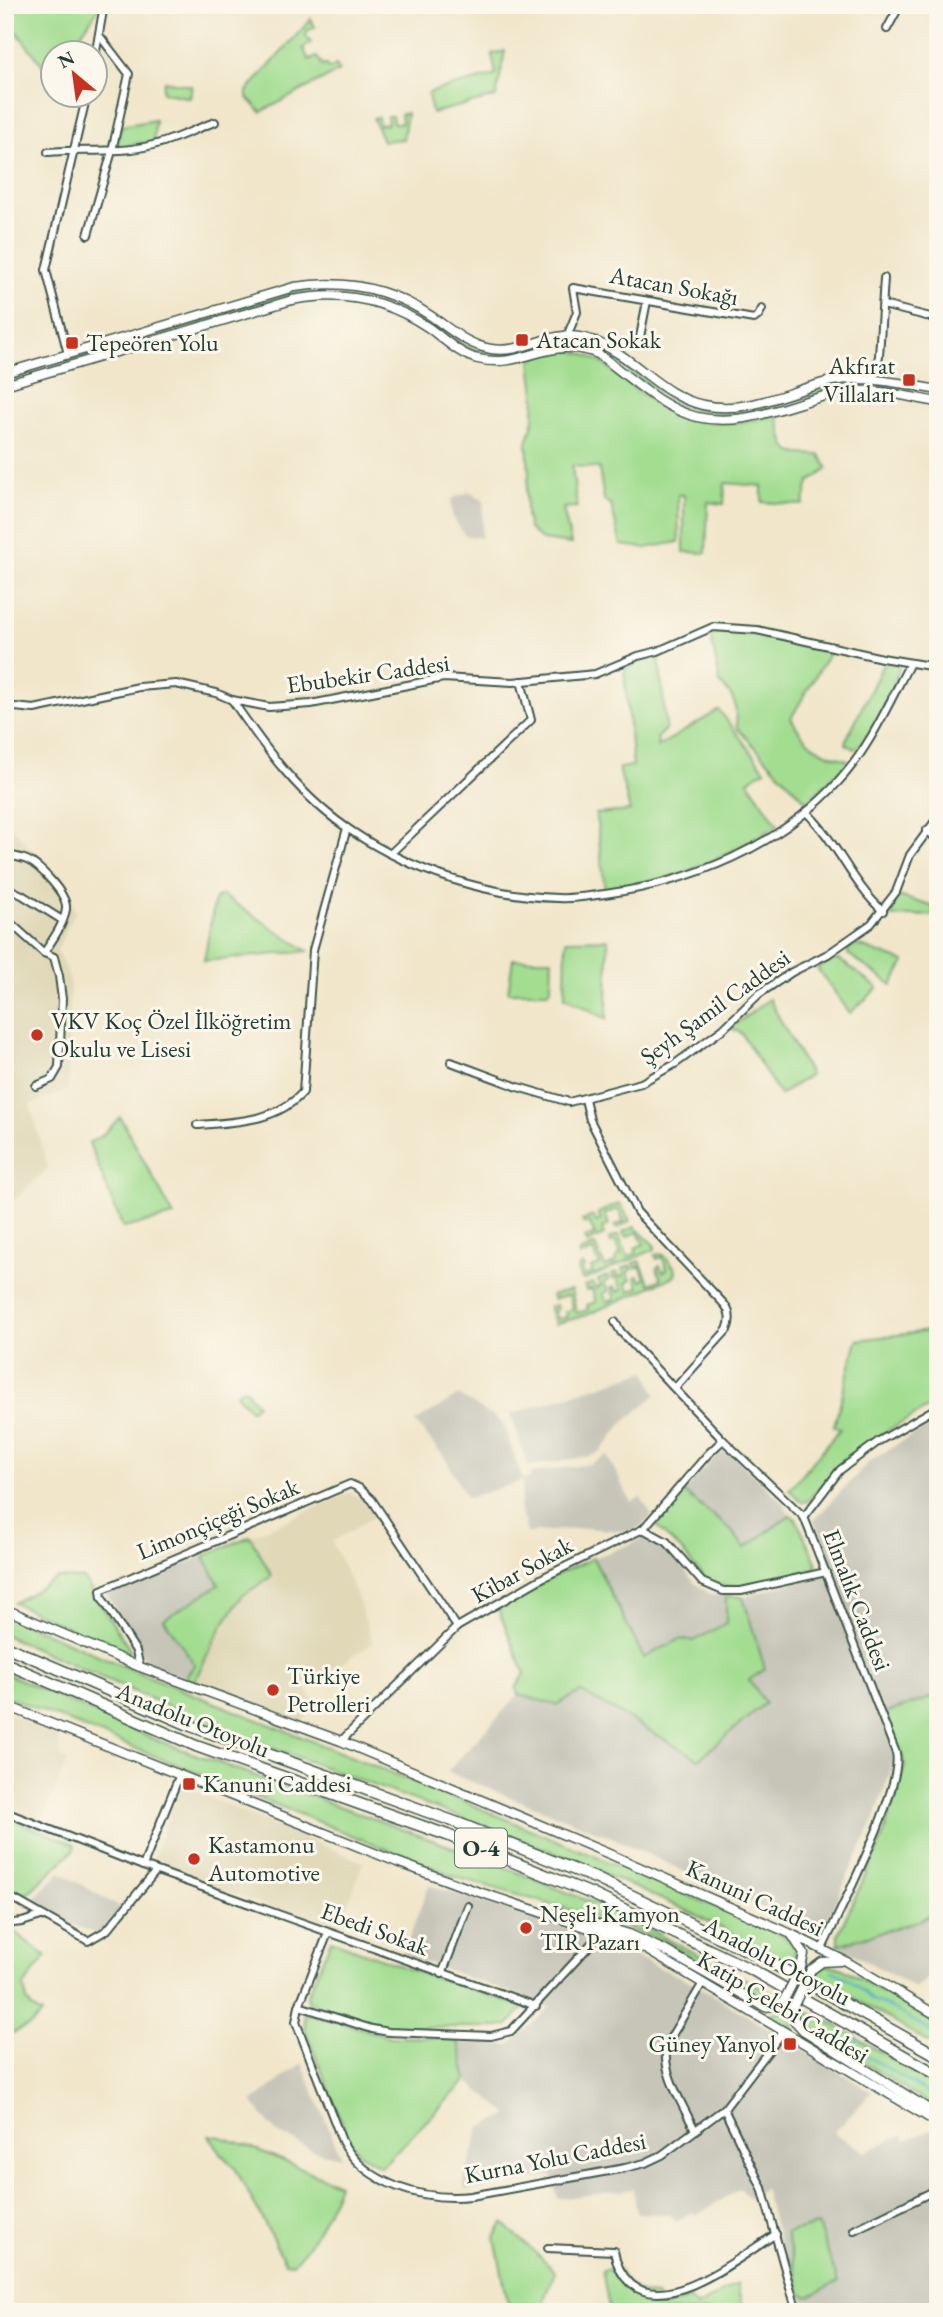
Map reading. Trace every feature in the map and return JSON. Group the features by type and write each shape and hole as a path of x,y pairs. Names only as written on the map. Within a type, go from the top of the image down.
{"highway":[{"name":"Anadolu Otoyolu","path":"5,1646 191,1726 458,1822 595,1878 763,1958 938,2056"},
{"name":"Anadolu Otoyolu","path":"5,1663 196,1746 447,1835 592,1894 754,1971 938,2075"}],"main road":[{"path":"5,373 295,287 330,283 359,285 394,295 428,313 471,343 489,348 514,348 568,334 592,340 605,345 665,390 707,406 744,406 832,381 873,379 938,390"},
{"path":"5,385 292,300 324,295 354,297 391,307 411,316 461,352 479,359 501,361 562,346 583,349 598,354 665,403 697,417 742,418 830,394 856,390 938,402"},
{"name":"Kanuni Caddesi","path":"5,1609 140,1667 341,1741 614,1856 822,1949 938,2016"},
{"name":"Katip Çelebi Caddesi","path":"5,1705 180,1773 370,1852 647,1950 875,2085"},
{"path":"473,1890 581,1918 629,1934 666,1951 765,2007 779,2005 784,2000 801,1967 804,1954 789,1933"},
{"path":"847,1962 822,1962 811,1970 793,2007 794,2020 803,2030 934,2113"},
{"path":"875,2085 934,2113"},
{"path":"875,2085 938,2123"}],"street":[{"path":"98,38 104,5"},
{"path":"887,29 900,5"},
{"path":"88,235 112,151 129,74 99,35"},
{"path":"68,355 46,270 84,108"},
{"path":"48,152 75,149 112,151 154,145 215,122"},
{"path":"873,379 879,356 884,278"},
{"name":"Atacan Sokağı","path":"568,334 578,312 573,288 754,319 762,309"},
{"path":"639,342 648,300"},
{"path":"883,305 938,318"},
{"name":"Ebubekir Caddesi","path":"5,706 34,709 127,689 176,684 269,707 312,704 443,678 521,681 595,674 713,627 757,630 910,663 938,666"},
{"path":"232,700 258,739 301,791 347,828 390,855 470,885 535,897 583,897 646,888 696,873 744,852 806,812 839,781 872,737 910,663"},
{"path":"390,855 531,720 521,681"},
{"path":"806,812 842,858 869,899 883,911"},
{"name":"Şeyh Şamil Caddesi","path":"452,1062 518,1087 569,1102 641,1083 675,1064 723,1029 759,994 871,924 896,892 910,855 938,817"},
{"path":"197,1125 254,1119 283,1109 303,1092 313,950 347,828"},
{"path":"928,830 938,841"},
{"path":"5,855 32,862 62,893 66,908 44,953"},
{"path":"5,887 62,920"},
{"path":"5,918 44,953 54,957 59,976 62,999 59,1068 52,1079 36,1086"},
{"path":"585,1099 590,1120 637,1212 729,1312 727,1329 675,1388"},
{"name":"Elmalık Caddesi","path":"615,1322 621,1332 723,1440 804,1517 898,1759 876,1831 822,1949"},
{"path":"804,1517 840,1470 879,1441 938,1407"},
{"name":"Kibar Sokak","path":"341,1741 457,1627 544,1577 643,1529 723,1440"},
{"name":"Limonçiçeği Sokak","path":"140,1667 136,1651 102,1598 102,1590 350,1484 372,1500 457,1627"},
{"path":"643,1529 667,1542 702,1582 723,1591 741,1591 827,1572"},
{"path":"143,1866 180,1773"},
{"name":"Ebedi Sokak","path":"5,1812 156,1871 536,2006"},
{"path":"5,1894 88,1941 107,1930 156,1871"},
{"path":"442,1974 468,1906"},
{"path":"5,1924 42,1916"},
{"path":"328,1933 299,2006 383,2032 500,2036 511,2031 536,2006 602,1932"},
{"path":"695,2130 668,2070 664,2052 702,1983"},
{"name":"Kurna Yolu Caddesi","path":"299,2006 296,2017 298,2029 342,2141 355,2162 369,2174 424,2195 447,2197 471,2196 645,2163 662,2155 724,2109 783,2032"},
{"path":"724,2109 762,2188 796,2310 787,2312"},
{"path":"854,2230 938,2189"},
{"path":"548,2248 614,2251 621,2272 636,2288 648,2294 669,2294 689,2287 776,2234"}],"shaded area":[{"path":"469,492 484,501 481,538 464,535 452,516 451,499"},
{"name":"VKV Koç Özel İlköğretim Okulu ve Lisesi","path":"6,821 69,891 75,912 57,950 70,980 68,1090 30,1105 48,1168 5,1208"},
{"path":"646,1371 656,1395 624,1422 601,1451 591,1456 530,1466 527,1464 511,1414"},
{"path":"458,1395 502,1422 523,1480 530,1478 532,1473 590,1464 607,1455 631,1502 641,1497 652,1516 630,1532 588,1528 527,1533 520,1509 523,1481 467,1498 445,1458 415,1422"},
{"path":"938,1420 938,1695 886,1713 903,1757 894,1760 875,1818 820,1935 609,1836 447,1772 518,1695 556,1705 581,1692 700,1759 764,1703 749,1680 765,1669 743,1597 834,1571 814,1520 871,1460"},
{"path":"728,1450 783,1503 790,1515 745,1549 730,1529 683,1492 713,1459"},
{"path":"349,1493 360,1498 375,1516 332,1542 355,1591 373,1643 304,1687 317,1705 302,1722 194,1682 221,1628 242,1595 272,1576 250,1536"},
{"path":"646,1536 665,1547 696,1584 710,1594 726,1596 726,1623 693,1641 680,1639 644,1658 593,1558"},
{"path":"204,1556 219,1585 195,1665 185,1677 157,1668 145,1659 107,1595"},
{"path":"5,1711 57,1733 62,1757 67,1761 42,1821 5,1808"},
{"path":"181,1786 363,1862 338,1932 150,1864"},
{"path":"60,1872 121,1908 97,1934 68,1923 35,1905 34,1898"},
{"path":"429,1885 591,1936 693,1983 872,2092 834,2133 865,2152 903,2134 906,2140 935,2128 938,2130 938,2312 799,2312 764,2187 750,2199 740,2188 696,2216 692,2212 676,2222 671,2215 637,2213 633,2189 558,2199 552,2175 465,2191 464,2181 480,2127 509,2115 465,2079 458,2042 510,2045 550,2007 403,1954"},
{"path":"938,1912 938,1971 915,1988 838,1945 918,1921"},
{"path":"302,2063 341,2157 314,2151 276,2132 252,2102"}],"green space":[{"path":"5,5 98,5 97,11 78,38 38,38 38,59 5,17"},
{"path":"311,19 315,27 307,31 306,36 311,43 303,48 309,60 317,57 323,66 326,65 329,69 336,65 339,71 261,112 247,97 247,91"},
{"path":"505,51 496,97 432,113 428,95 430,92 496,75 492,54"},
{"path":"164,81 192,86 190,98 162,92"},
{"path":"407,113 403,139 383,141 373,118 378,117 379,125 388,124 387,116 392,116 393,123 402,123 401,114"},
{"path":"155,120 154,141 117,147 121,126"},
{"path":"310,288 368,292 394,300 421,314 459,342 476,350 490,351 559,340 590,343 609,352 664,393 709,410 739,411 827,386 848,383 901,387 911,389 911,393 874,386 846,387 753,412 702,412 659,393 608,355 592,347 564,343 514,355 479,353 447,336 409,310 392,302 340,291 287,296 65,363 64,359 281,294"},
{"path":"568,350 601,362 646,397 680,415 715,423 775,415 788,449 799,454 820,455 828,469 809,482 803,505 762,502 762,486 725,483 724,504 708,502 706,553 684,552 684,495 678,495 679,542 645,548 621,545 611,505 604,500 599,468 572,466 577,507 563,508 571,544 542,540 529,529 526,515 529,474 527,443 534,419 535,394 531,361 543,355"},
{"path":"718,631 755,633 831,650 791,718 802,735 814,746 848,760 807,802 737,728 735,704 720,683 711,637"},
{"path":"659,655 666,728 658,737 657,747 719,710 765,770 748,781 778,825 730,852 690,870 654,881 639,882 635,886 605,890 596,814 630,811 619,768 633,766 624,670"},
{"path":"890,662 899,664 889,697 876,724 854,749 846,744 846,740 883,665"},
{"path":"222,895 308,951 204,961 215,899"},
{"path":"898,896 938,908 938,915 883,917"},
{"path":"608,939 607,1019 565,997 566,940"},
{"path":"855,944 905,962 892,985 848,954 848,949"},
{"path":"513,959 552,959 551,988 548,992 508,992"},
{"path":"832,960 840,960 878,988 850,1013 817,968"},
{"path":"769,999 810,1075 780,1095 741,1033 731,1028"},
{"path":"120,1117 174,1216 123,1228 89,1143 104,1134"},
{"path":"618,1204 630,1221 617,1229 615,1226 624,1222 618,1209 605,1214 609,1225 602,1228 604,1235 587,1243 585,1238 595,1235 589,1222 584,1224 582,1221 593,1216 596,1222 601,1220 598,1213"},
{"path":"635,1227 655,1249 585,1280 581,1279 578,1268 583,1265 585,1276 593,1273 591,1268 600,1265 593,1251 580,1256 579,1252 595,1245 605,1267 615,1263 616,1257 621,1254 615,1241 610,1243 609,1239 618,1235 628,1257 637,1253 635,1248 644,1244 638,1232 625,1237 623,1232"},
{"path":"655,1255 664,1255 676,1269 675,1276 587,1315 555,1324 549,1307 556,1305 557,1309 554,1310 557,1319 567,1317 565,1312 573,1309 569,1295 553,1299 552,1295 571,1290 577,1313 588,1310 587,1305 596,1302 592,1289 586,1290 585,1286 593,1283 596,1289 601,1286 598,1280 607,1276 609,1280 604,1283 608,1291 603,1294 607,1302 615,1299 611,1288 615,1287 617,1292 622,1289 616,1277 613,1279 611,1275 617,1272 619,1277 624,1276 622,1269 631,1265 633,1269 627,1272 631,1280 626,1283 630,1291 639,1287 635,1277 638,1276 641,1281 645,1278 640,1266 636,1268 634,1263 640,1261 650,1284 661,1279 657,1268 660,1266 663,1272 667,1269 662,1257 657,1259"},
{"path":"938,1330 938,1402 877,1437 837,1467 808,1501 802,1502 789,1490 840,1429 834,1426 857,1340"},
{"path":"244,1388 257,1404 250,1410 236,1394"},
{"path":"683,1492 730,1529 745,1548 790,1515 796,1519 817,1564 813,1570 761,1583 734,1586 711,1582 656,1523"},
{"path":"250,1536 272,1576 242,1596 221,1628 194,1682 185,1677 195,1665 164,1619 219,1585 204,1556"},
{"path":"593,1558 644,1658 680,1639 694,1641 726,1623 726,1596 743,1597 765,1669 749,1680 765,1703 699,1759 581,1692 556,1705 518,1695 516,1688 525,1674 498,1609 558,1574"},
{"path":"57,1578 84,1579 130,1650 127,1654 14,1603"},
{"path":"5,1615 135,1671 465,1802 783,1935 794,1949 795,1967 692,1913 562,1855 208,1724 5,1635"},
{"path":"5,1673 156,1740 482,1858 613,1911 778,1996 764,2001 666,1942 605,1920 456,1877 5,1696"},
{"path":"938,1695 938,1912 918,1921 838,1945 838,1934 882,1840 905,1765 886,1713"},
{"path":"5,1817 75,1844 75,1849 27,1894 20,1895 5,1887"},
{"path":"8,1927 46,1956 24,1986 28,2003 42,2014 31,2025 5,2036 5,1928"},
{"path":"331,1940 525,2007 508,2025 499,2027 383,2027 309,2002 307,1996"},
{"path":"824,1965 841,1967 938,2026 938,2048 815,1975"},
{"path":"800,2009 835,2025 938,2087 938,2109 808,2028 801,2020"},
{"path":"782,2010 788,2013 794,2031 767,2015"},
{"path":"308,2013 390,2037 453,2038 458,2042 467,2080 381,2167 360,2154 350,2142 305,2029 304,2015"},
{"path":"209,2135 248,2146 339,2184 320,2226 293,2263 285,2262 235,2168 220,2153"},
{"path":"503,2223 555,2271 544,2299 546,2312 510,2312 495,2238"},
{"path":"818,2225 838,2282 808,2297 801,2294 786,2233"},
{"path":"618,2269 633,2288 643,2294 656,2296 663,2307 689,2299 696,2307 737,2284 743,2312 610,2312 602,2270"}],"waterway":[{"path":"832,1971 848,1978 874,2001 894,2009 938,2036"},
{"path":"850,2051 858,2039"},
{"path":"852,2047 938,2099"}],"place":[{"name":"Atacan Sokak","path":"522,340"},
{"name":"Tepeören Yolu","path":"72,343"},
{"name":"Akfırat Villaları","path":"909,380"},
{"name":"VKV Koç Özel İlköğretim Okulu ve Lisesi","path":"37,1035"},
{"name":"Türkiye Petrolleri","path":"273,1690"},
{"name":"Kanuni Caddesi","path":"189,1784"},
{"name":"Kastamonu Automotive","path":"194,1859"},
{"name":"Neşeli Kamyon TIR Pazarı","path":"526,1928"},
{"name":"Güney Yanyol","path":"790,2044"}]}
